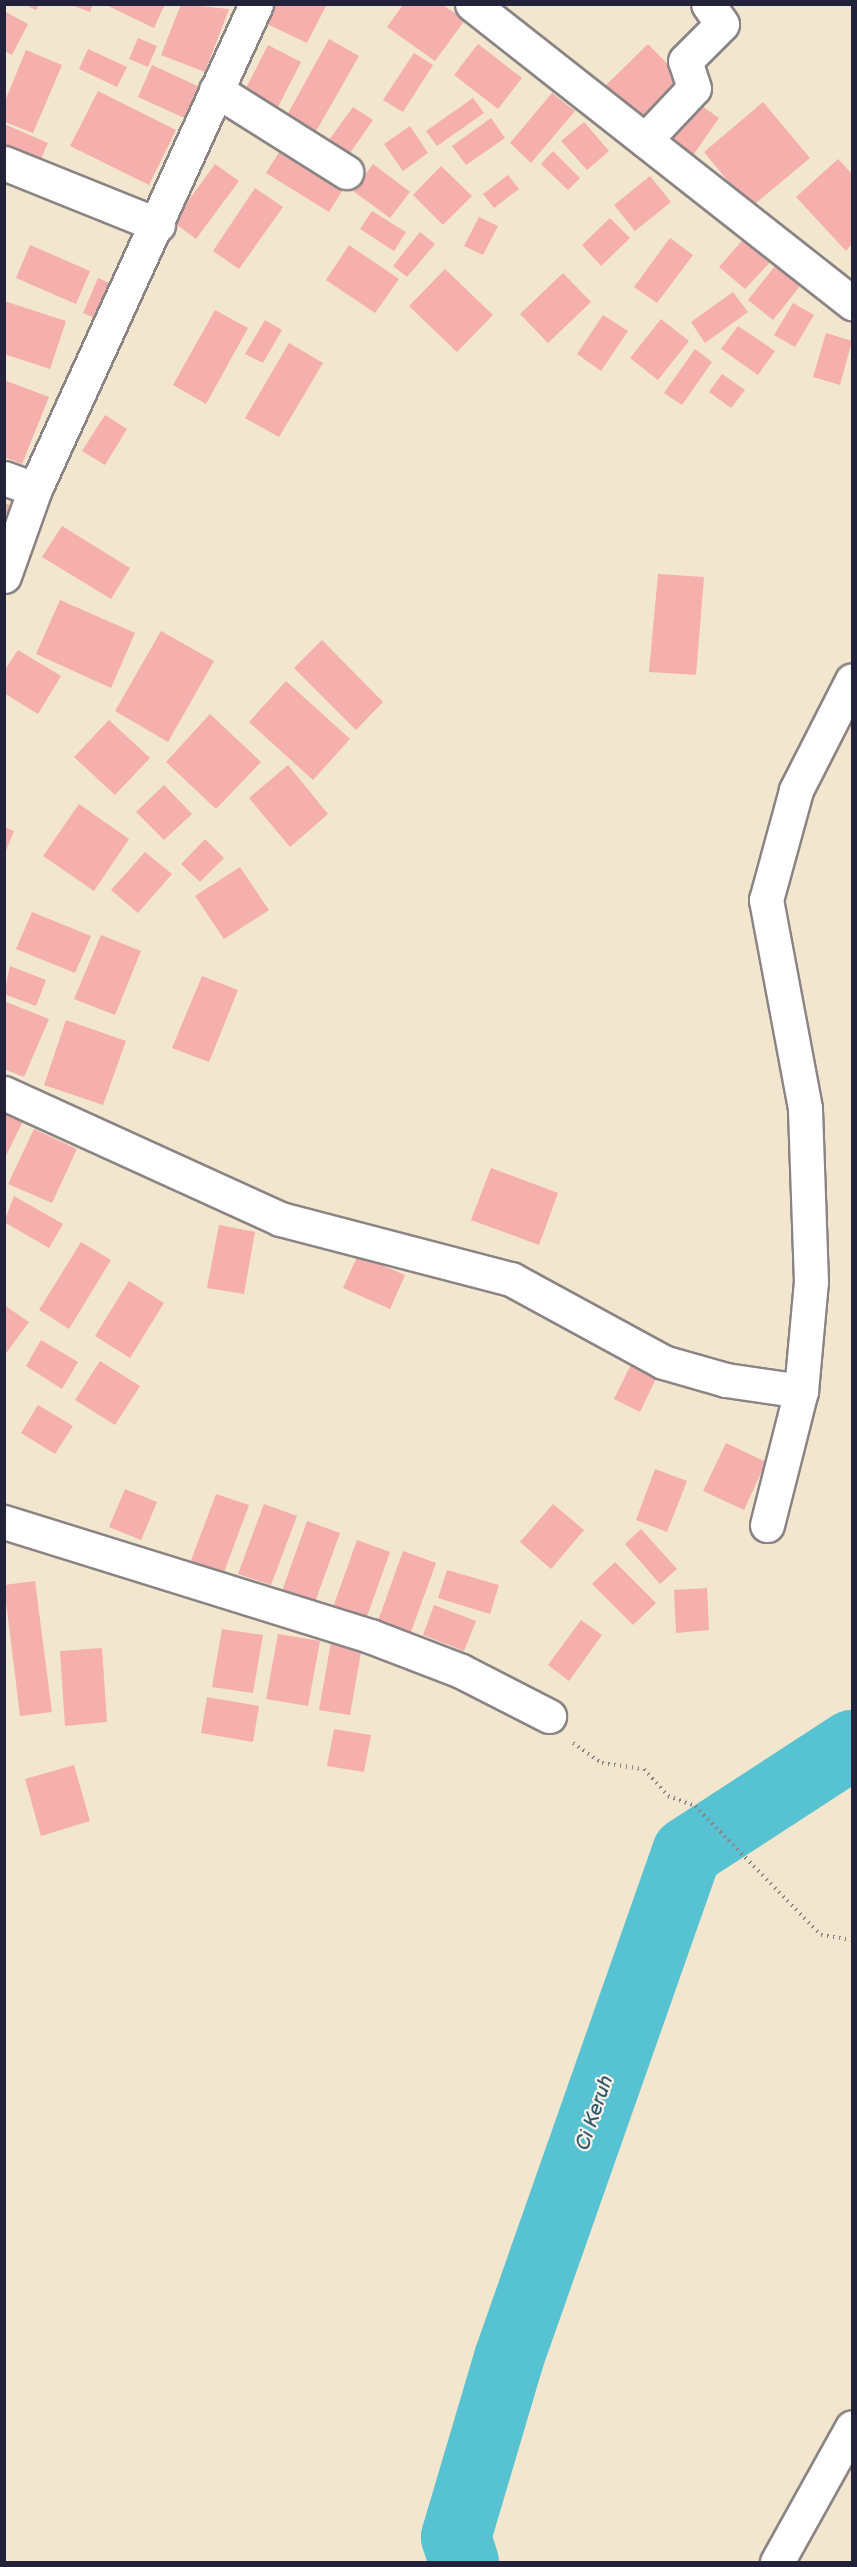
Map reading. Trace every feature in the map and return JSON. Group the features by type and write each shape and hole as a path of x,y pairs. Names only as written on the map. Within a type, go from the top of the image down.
{"street":[{"path":"4,576 35,489 158,225 256,4"},
{"path":"472,4 852,303"},
{"path":"645,141 694,88 686,61 722,24 708,4"},
{"path":"216,90 346,172"},
{"path":"4,163 158,225"},
{"path":"4,478 35,489"},
{"path":"767,1525 801,1391 811,1282 805,1108 766,900 796,790 852,680"},
{"path":"4,1093 280,1219 511,1279 663,1362 726,1380 801,1391"},
{"path":"4,1522 370,1636 460,1671 549,1716"},
{"path":"777,2562 852,2427"}],"path":[{"path":"549,1716 577,1747 602,1763 634,1764 668,1796 695,1806 821,1935 852,1940"}],"building":[{"path":"24,4 39,4 36,10"},
{"path":"69,4 93,4 90,12"},
{"path":"104,4 165,4 154,28"},
{"path":"181,4 229,9 205,72 161,55"},
{"path":"272,4 322,4 326,6 307,43 263,22"},
{"path":"403,5 443,5 465,20 435,61 387,27"},
{"path":"4,11 28,24 12,55 4,51"},
{"path":"138,38 157,46 148,67 129,59"},
{"path":"329,39 359,56 315,133 286,117"},
{"path":"478,44 522,78 498,109 454,75"},
{"path":"648,44 683,80 638,125 602,89"},
{"path":"268,45 301,62 274,115 241,98"},
{"path":"88,49 127,67 117,87 79,69"},
{"path":"26,50 62,65 33,133 5,122 5,101"},
{"path":"414,53 433,65 403,112 383,100"},
{"path":"152,65 204,89 189,120 138,97"},
{"path":"98,91 176,130 149,185 70,146"},
{"path":"552,93 575,111 531,163 510,143"},
{"path":"473,98 484,113 437,146 426,131"},
{"path":"695,101 719,118 687,164 663,147"},
{"path":"763,102 810,158 750,208 704,152"},
{"path":"353,107 373,120 341,166 321,151"},
{"path":"491,118 505,138 466,165 452,146"},
{"path":"584,122 609,151 587,170 561,141"},
{"path":"4,124 48,143 38,165 4,151"},
{"path":"410,126 428,153 403,171 384,144"},
{"path":"286,141 349,180 329,212 266,173"},
{"path":"553,151 580,178 568,190 541,164"},
{"path":"838,159 852,174 852,244 846,251 796,197"},
{"path":"215,164 239,181 196,239 173,222"},
{"path":"373,164 410,192 390,218 353,191"},
{"path":"441,166 472,196 443,225 413,195"},
{"path":"508,175 519,189 494,208 483,194"},
{"path":"650,176 671,202 635,231 614,205"},
{"path":"255,188 283,207 239,269 213,251"},
{"path":"372,211 406,232 394,251 360,229"},
{"path":"479,217 498,226 483,255 464,246"},
{"path":"610,218 630,238 601,266 582,245"},
{"path":"420,232 435,244 407,277 393,266"},
{"path":"747,235 774,258 745,289 719,267"},
{"path":"670,238 693,255 657,303 634,287"},
{"path":"30,245 90,271 76,304 16,278"},
{"path":"349,245 399,279 375,313 326,280"},
{"path":"779,261 804,281 773,320 748,300"},
{"path":"445,269 493,315 457,352 409,306"},
{"path":"563,273 591,302 548,343 520,314"},
{"path":"98,278 121,288 106,323 83,313"},
{"path":"733,292 748,312 705,343 691,322"},
{"path":"4,301 66,321 50,369 4,354"},
{"path":"793,303 814,315 795,347 774,335"},
{"path":"215,310 248,328 206,404 173,385"},
{"path":"603,315 628,331 601,371 577,354"},
{"path":"661,319 689,341 658,380 630,358"},
{"path":"265,320 282,330 263,363 245,354"},
{"path":"738,326 775,351 758,375 721,349"},
{"path":"826,333 852,341 840,385 813,377"},
{"path":"289,343 323,363 279,437 245,418"},
{"path":"695,349 712,362 682,405 664,393"},
{"path":"722,374 745,390 731,408 709,392"},
{"path":"4,380 49,397 22,464 4,457"},
{"path":"105,415 127,429 105,465 82,451"},
{"path":"4,503 16,507 4,537"},
{"path":"62,526 130,568 111,599 42,557"},
{"path":"658,574 704,577 696,675 649,672"},
{"path":"60,600 135,633 111,688 36,654"},
{"path":"161,631 214,661 168,742 115,711"},
{"path":"322,640 383,702 356,730 294,668"},
{"path":"18,650 61,676 38,714 4,693 4,671"},
{"path":"286,681 350,739 313,780 249,722"},
{"path":"210,714 261,762 216,809 166,762"},
{"path":"109,720 150,758 115,795 74,757"},
{"path":"288,765 328,814 290,847 249,798"},
{"path":"164,785 192,814 164,840 136,812"},
{"path":"79,804 129,839 94,891 43,856"},
{"path":"4,827 14,831 5,853 4,853"},
{"path":"205,839 224,858 200,882 181,864"},
{"path":"145,852 172,874 138,913 111,890"},
{"path":"240,867 269,910 224,939 195,896"},
{"path":"32,912 91,936 75,973 16,949"},
{"path":"101,935 141,951 115,1015 74,999"},
{"path":"10,966 46,980 36,1006 4,994"},
{"path":"202,976 238,990 209,1062 172,1048"},
{"path":"4,1001 49,1019 24,1077 4,1069"},
{"path":"66,1020 126,1041 103,1105 44,1085"},
{"path":"4,1110 24,1119 4,1160"},
{"path":"34,1129 77,1149 52,1203 8,1184"},
{"path":"491,1168 558,1193 539,1245 471,1220"},
{"path":"14,1196 63,1224 49,1248 4,1222"},
{"path":"219,1225 255,1232 244,1294 207,1288"},
{"path":"81,1242 111,1260 69,1329 39,1310"},
{"path":"358,1255 405,1275 390,1309 343,1288"},
{"path":"129,1281 164,1303 130,1358 95,1336"},
{"path":"4,1305 29,1322 4,1356"},
{"path":"41,1340 78,1362 62,1389 26,1366"},
{"path":"635,1356 661,1368 640,1412 614,1399"},
{"path":"100,1361 140,1386 115,1425 75,1400"},
{"path":"38,1405 73,1426 55,1454 21,1433"},
{"path":"726,1443 766,1462 744,1510 703,1491"},
{"path":"655,1469 687,1481 667,1532 636,1520"},
{"path":"125,1489 157,1502 141,1540 109,1527"},
{"path":"216,1494 249,1505 223,1575 190,1563"},
{"path":"264,1504 297,1516 271,1585 238,1574"},
{"path":"553,1504 584,1530 551,1569 520,1542"},
{"path":"307,1521 340,1533 315,1602 282,1591"},
{"path":"641,1529 677,1569 660,1584 625,1544"},
{"path":"357,1540 390,1552 365,1622 332,1610"},
{"path":"403,1551 436,1563 411,1632 378,1621"},
{"path":"615,1562 656,1603 633,1625 592,1584"},
{"path":"447,1570 499,1585 490,1614 438,1598"},
{"path":"35,1581 52,1712 20,1716 4,1585"},
{"path":"707,1588 709,1630 676,1633 674,1590"},
{"path":"434,1605 476,1621 464,1651 423,1635"},
{"path":"581,1620 602,1635 569,1681 548,1665"},
{"path":"222,1629 263,1635 253,1693 212,1687"},
{"path":"278,1634 320,1641 308,1706 266,1699"},
{"path":"331,1642 362,1647 350,1715 319,1710"},
{"path":"102,1648 107,1722 65,1726 60,1651"},
{"path":"207,1697 259,1706 253,1742 201,1733"},
{"path":"334,1729 371,1735 364,1772 327,1766"},
{"path":"74,1765 90,1821 41,1836 25,1779"}],"waterway":[{"name":"Ci Keruh","path":"464,2562 456,2537 509,2358 687,1852 852,1745"}]}
